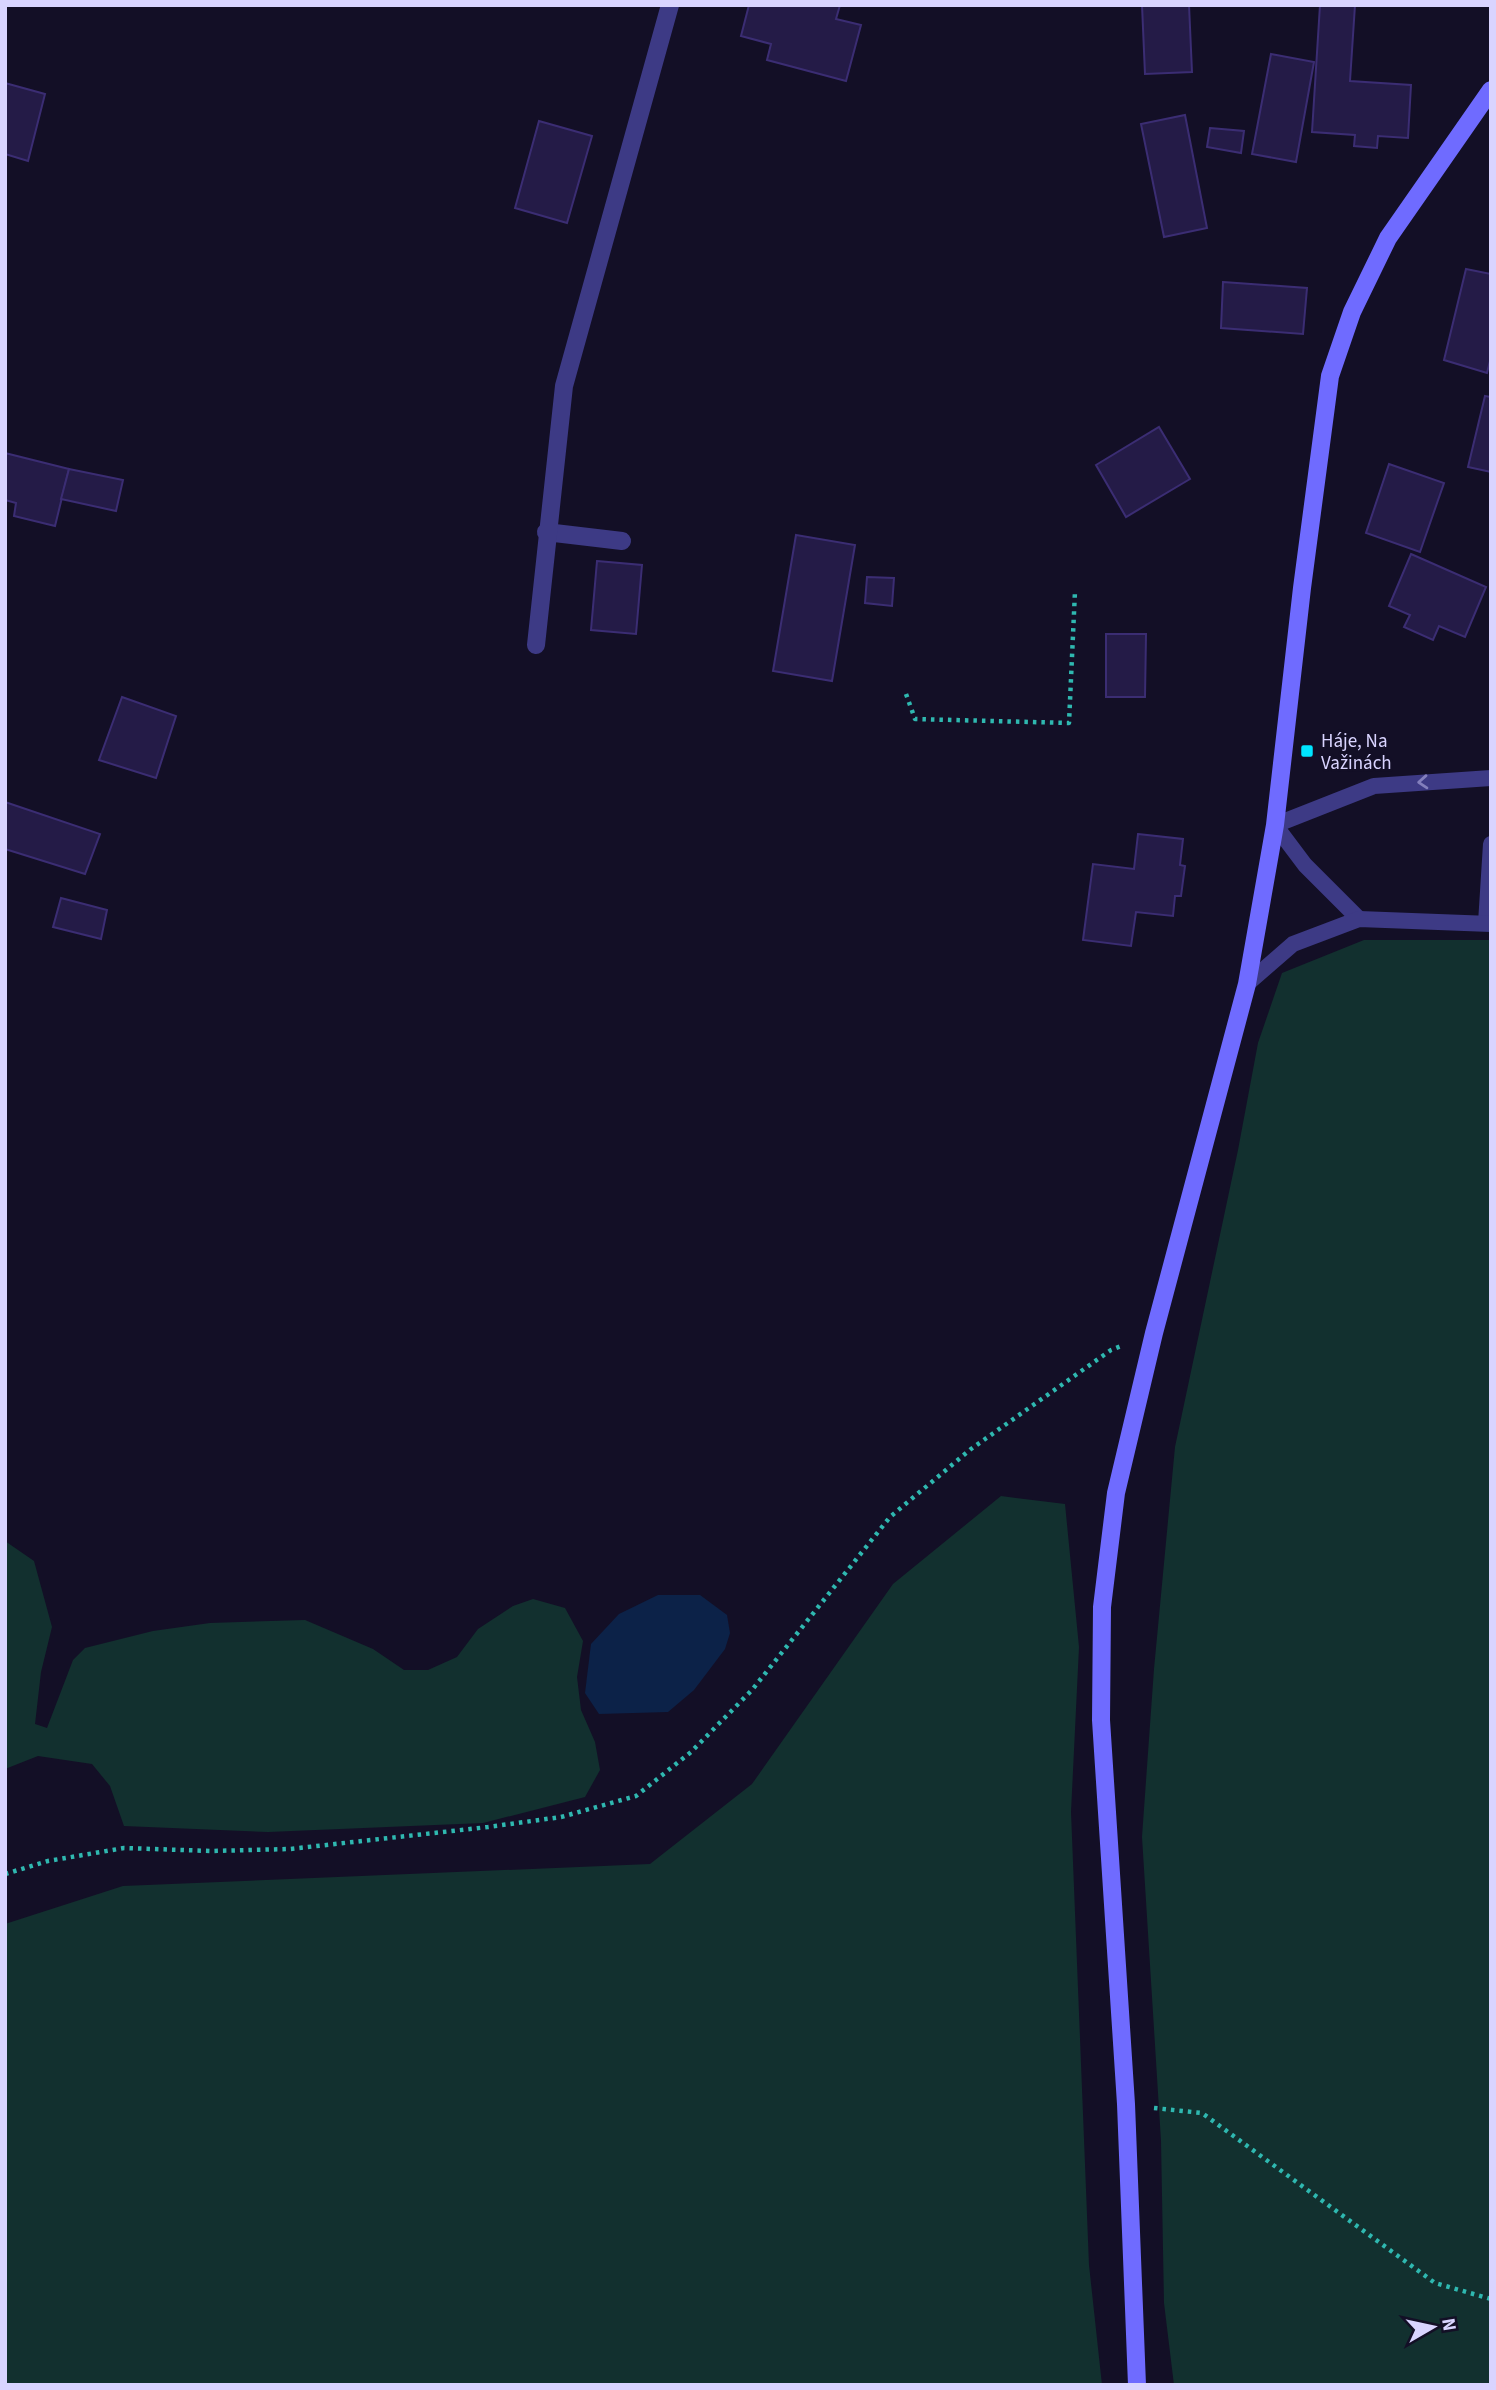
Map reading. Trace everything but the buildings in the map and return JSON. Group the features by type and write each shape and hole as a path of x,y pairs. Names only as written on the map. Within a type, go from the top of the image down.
{"main road":[{"path":"1137,2385 1126,2104 1101,1720 1102,1608 1116,1493 1154,1333 1247,984 1275,825 1303,575 1330,376 1352,312 1388,238 1491,90"}],"street":[{"path":"536,645 546,532 564,386 670,5"},
{"path":"546,532 622,541"}],"lane":[{"path":"1359,919 1305,866 1275,825 1374,786 1491,778"},
{"path":"1247,984 1293,944 1359,919 1489,923 1491,844"}],"path":[{"path":"906,694 915,719 1069,723 1075,591"},
{"path":"5,1874 48,1861 124,1848 211,1851 290,1849 488,1827 561,1817 636,1796 691,1752 752,1690 890,1517 971,1448 1111,1350 1154,1333"},
{"path":"1126,2104 1202,2113 1435,2283 1491,2299"}],"green space":[{"path":"1364,940 1491,940 1491,2385 1174,2385 1164,2303 1161,2141 1142,1837 1154,1669 1175,1447 1258,1043 1282,973"},
{"path":"1001,1496 1065,1504 1079,1647 1071,1812 1089,2265 1102,2385 5,2385 5,1924 123,1886 650,1864 752,1784 893,1584"},
{"path":"5,1541 34,1561 52,1627 41,1672 35,1724 47,1728 73,1660 85,1648 153,1631 210,1623 305,1620 373,1649 404,1670 428,1670 457,1657 478,1629 513,1606 533,1599 565,1608 583,1641 577,1677 581,1710 595,1742 600,1770 585,1797 483,1823 268,1832 124,1826 110,1786 92,1764 38,1756 5,1769"}],"water":[{"path":"658,1595 700,1595 727,1615 730,1633 725,1649 694,1690 668,1712 599,1714 585,1693 591,1644 619,1614"}],"place":[{"name":"Háje, Na Važinách","path":"1307,751"}]}
